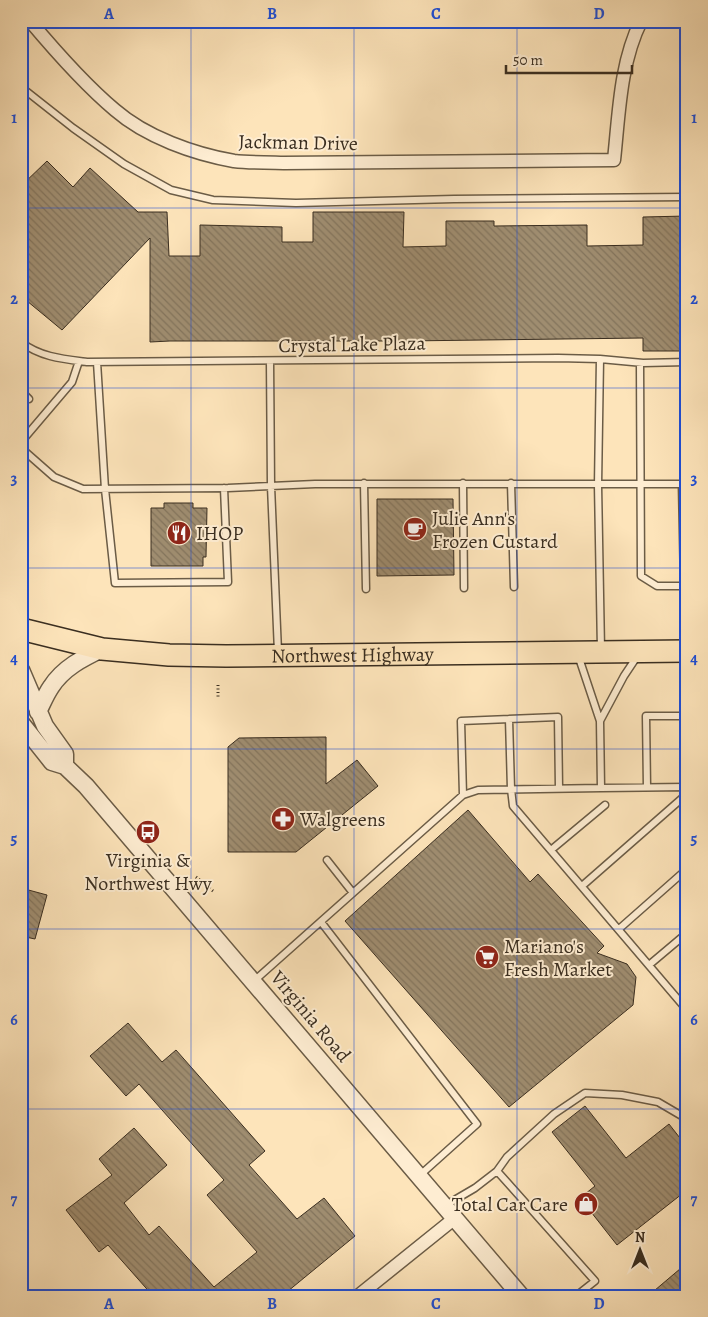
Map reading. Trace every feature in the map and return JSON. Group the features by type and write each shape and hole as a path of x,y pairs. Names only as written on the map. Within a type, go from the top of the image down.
{"main road":[{"name":"Northwest Highway","path":"21,629 102,649 169,655 687,651"}],"street":[{"name":"Jackman Drive","path":"30,21 59,54 116,111 154,136 190,150 235,161 293,163 614,160 626,66 632,40 641,21"},
{"path":"38,712 51,686 64,672 75,662 102,649"},
{"name":"Virginia Road","path":"21,670 45,726 65,754 65,766"},
{"name":"Virginia Road","path":"21,724 52,762 65,766 86,786 521,1296"},
{"path":"358,1296 450,1212"}],"lane":[{"path":"21,87 73,128 124,164 170,190 213,200 296,204 454,199 687,197"},
{"name":"Crystal Lake Plaza","path":"21,342 32,351 59,359 97,362 600,359 640,363 687,362"},
{"path":"600,359 598,484 601,652"},
{"path":"21,442 72,382 79,361"},
{"path":"270,361 278,655"},
{"path":"97,362 105,489 115,582 228,582 224,488"},
{"path":"21,448 54,477 83,489 224,488 364,483 511,483 598,484 640,484 684,484 685,586 658,586 641,576 640,484 640,363"},
{"path":"21,391 30,399"},
{"path":"364,483 366,589"},
{"path":"463,483 464,588"},
{"path":"511,483 514,587"},
{"path":"578,652 600,721 601,788"},
{"path":"600,721 624,676 641,652"},
{"path":"647,787 646,716 687,716"},
{"path":"463,795 461,720 558,718 559,788"},
{"path":"509,719 513,806 686,1006"},
{"path":"253,982 463,795 478,790 687,787"},
{"path":"582,886 687,794"},
{"path":"551,850 605,805"},
{"path":"327,860 353,893"},
{"path":"618,929 687,869"},
{"path":"321,922 477,1124 419,1176"},
{"path":"649,965 687,933"},
{"path":"450,1212 475,1188 497,1171 506,1157 554,1114 585,1093 622,1095 658,1102 687,1119"},
{"path":"497,1171 595,1281 576,1296"}],"path":[{"path":"218,685 218,699"},
{"path":"196,877 213,891"}],"building":[{"path":"47,161 73,187 90,168 138,212 167,212 169,256 200,256 200,225 282,227 282,242 313,242 313,212 404,212 403,247 446,246 446,221 494,221 494,226 587,225 587,246 643,245 643,217 687,216 687,351 643,351 643,338 150,342 150,238 62,330 21,296 21,186"},
{"name":"Julie Ann's Frozen Custard","path":"377,499 453,499 454,575 377,576"},
{"name":"IHOP","path":"164,503 193,503 193,508 207,508 206,557 203,557 203,566 151,566 151,508 164,508"},
{"name":"Walgreens","path":"326,737 326,784 357,760 378,786 296,852 228,852 228,747 239,738"},
{"name":"Mariano's Fresh Market","path":"468,810 530,882 538,874 604,946 597,953 627,964 636,977 633,1005 509,1107 345,921"},
{"path":"21,888 47,895 35,939 21,936"},
{"path":"128,1023 162,1062 176,1050 265,1151 249,1165 297,1219 324,1198 355,1236 282,1296 153,1296 108,1245 99,1252 66,1210 112,1175 99,1159 134,1128 167,1165 124,1203 149,1235 159,1226 214,1287 257,1252 207,1195 224,1180 139,1084 126,1096 90,1056"},
{"path":"585,1106 626,1158 669,1124 687,1147 687,1190 617,1245 580,1198 595,1186 552,1132"},
{"path":"687,1263 687,1296 648,1296"}],"place":[{"name":"Julie Ann's Frozen Custard","path":"415,529"},
{"name":"IHOP","path":"179,533"},
{"name":"Walgreens","path":"283,819"},
{"name":"Virginia & Northwest Hwy","path":"148,832"},
{"name":"Mariano's Fresh Market","path":"487,957"},
{"name":"Total Car Care","path":"586,1204"}]}
